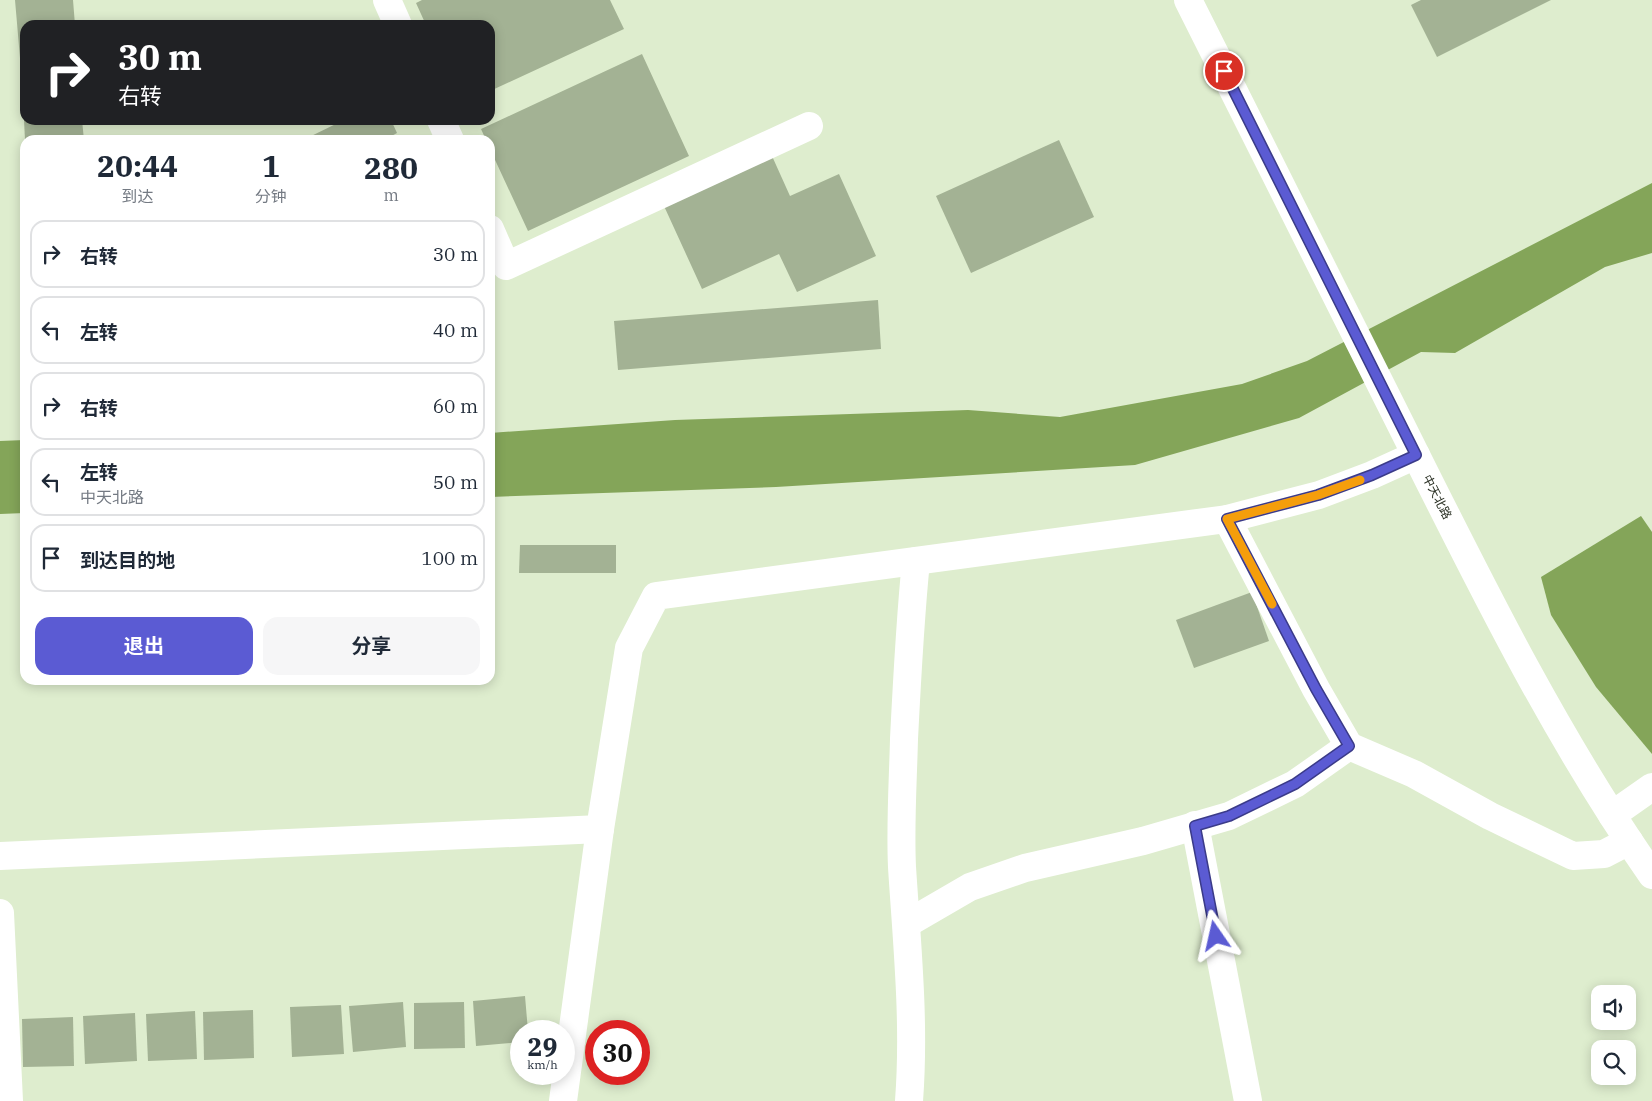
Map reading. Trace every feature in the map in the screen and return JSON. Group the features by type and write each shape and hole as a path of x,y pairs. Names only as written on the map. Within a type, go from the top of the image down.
{"street":[{"path":"387,0 396,20"},
{"name":"中天北路","path":"1188,0 1472,568 1554,720 1612,815 1652,875"},
{"path":"495,241 506,266 809,126"},
{"path":"563,1101 600,829 629,648 656,596 1227,519 1318,495 1372,475 1416,455"},
{"path":"1227,519 1316,689 1349,746 1414,774 1490,816 1573,856 1604,854 1629,841"},
{"path":"909,1101 911,1069 908,923 902,866 902,799 909,626 916,561"},
{"path":"908,923 970,887 1025,868 1143,841 1229,816 1295,784 1349,746"},
{"path":"1612,815 1652,787"},
{"path":"1195,826 1248,1101"},
{"path":"0,856 600,829"},
{"path":"0,913 9,1101"}],"shaded area":[{"path":"1652,183 1652,253 1605,267 1455,353 1421,352 1299,418 1135,465 776,487 495,497 495,433 675,420 968,410 1060,417 1242,384 1307,361"},
{"path":"20,440 20,513 0,514 0,441"},
{"path":"1641,516 1652,532 1652,754 1596,687 1551,615 1541,577"}],"building":[{"path":"15,0 73,0 75,20 20,20 20,58"},
{"path":"422,0 610,0 624,29 495,89 495,20 424,20 416,3"},
{"path":"1421,0 1551,0 1437,57 1411,5"},
{"path":"642,54 689,156 528,231 495,160 495,135 484,135 481,129 495,125 495,122"},
{"path":"24,125 82,125 84,135 25,135"},
{"path":"334,125 393,125 397,133 393,135 313,135"},
{"path":"1059,140 1094,217 971,273 936,196"},
{"path":"772,156 790,196 839,174 876,256 797,292 779,254 702,289 664,206"},
{"path":"878,300 881,349 618,370 614,321"},
{"path":"520,545 616,545 616,573 519,573"},
{"path":"1252,592 1269,641 1194,668 1176,620"},
{"path":"525,996 527,1020 510,1020 510,1043 476,1046 473,1001"},
{"path":"403,1002 406,1047 353,1052 349,1006"},
{"path":"464,1002 465,1048 414,1049 414,1003"},
{"path":"341,1005 344,1054 292,1057 290,1007"},
{"path":"253,1010 254,1058 204,1060 203,1012"},
{"path":"195,1011 197,1059 148,1061 146,1014"},
{"path":"135,1013 137,1061 85,1064 83,1016"},
{"path":"73,1017 74,1066 23,1067 22,1019"}],"slow traffic":[{"path":"1272,604 1227,519 1318,495 1360,480"}],"route":[{"path":"1216,936 1195,826 1229,816 1295,784 1349,746 1316,689 1227,519 1318,495 1372,475 1416,455 1224,71"}]}
